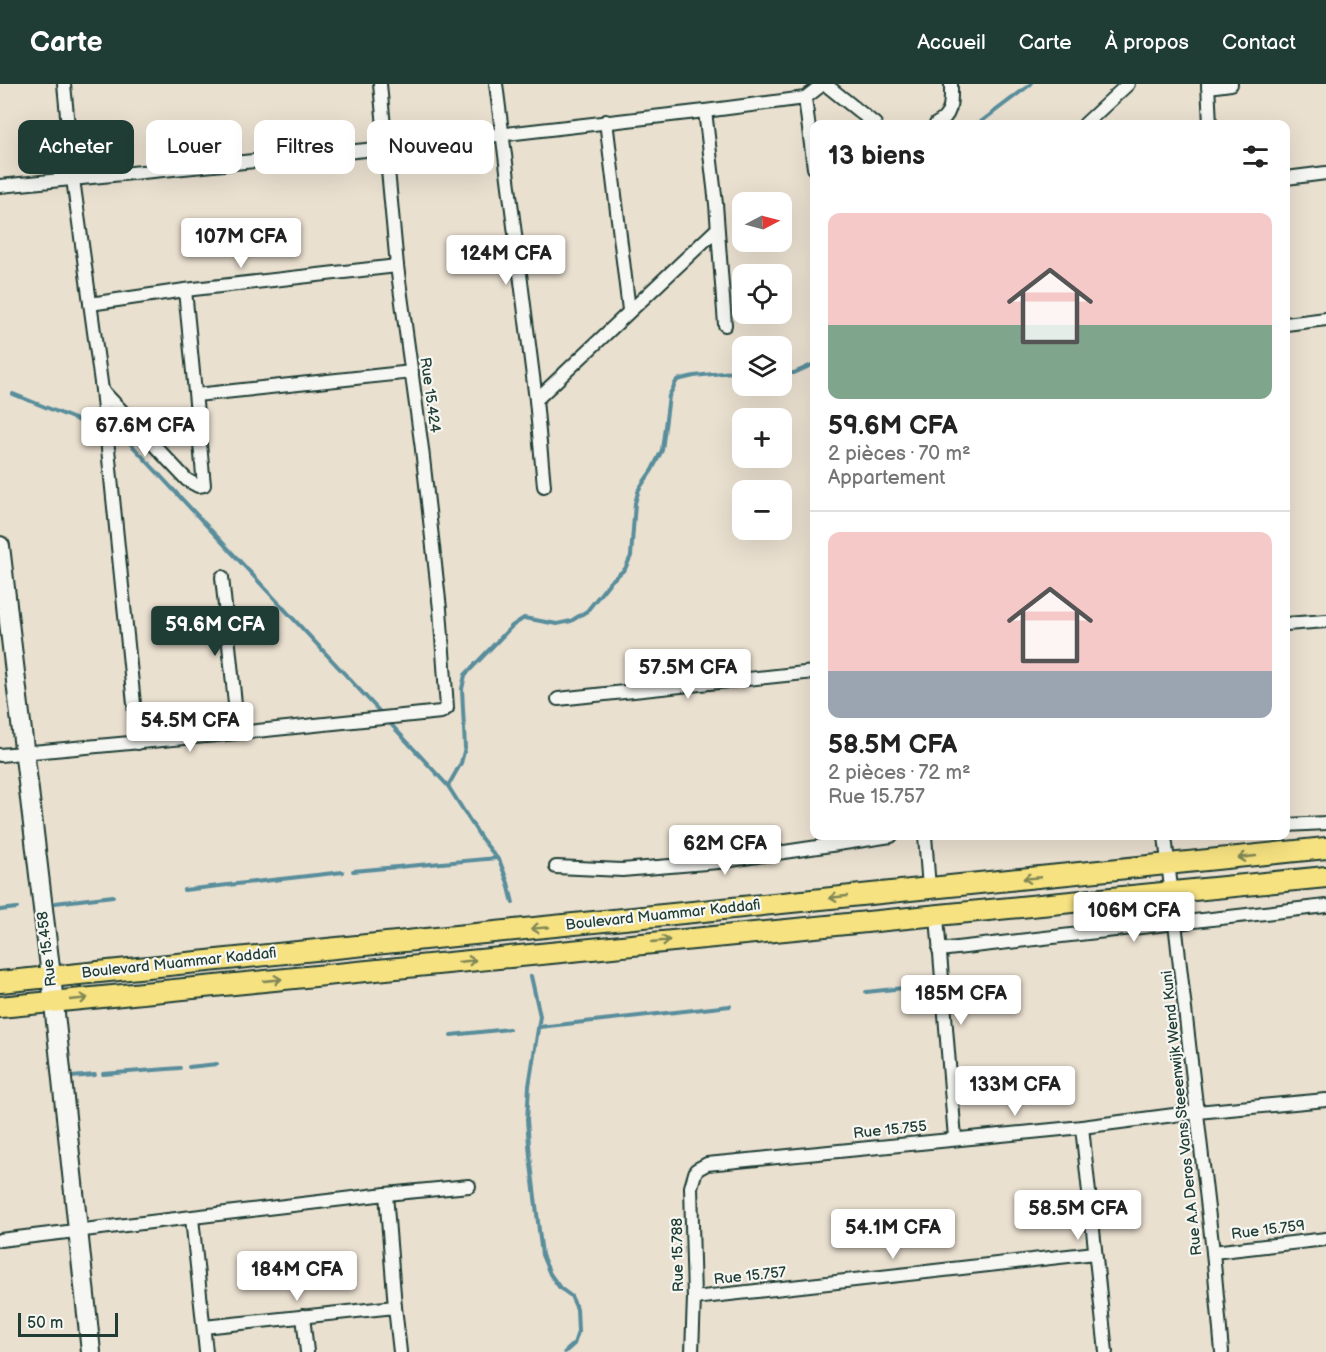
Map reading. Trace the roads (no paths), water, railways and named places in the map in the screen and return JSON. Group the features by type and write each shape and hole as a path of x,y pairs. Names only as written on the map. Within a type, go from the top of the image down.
{"main road":[{"name":"Rue 15.458","path":"0,546 51,976 91,1352"},
{"name":"Boulevard Muammar Kaddafi","path":"0,982 1326,848"},
{"name":"Boulevard Muammar Kaddafi","path":"0,1007 1326,877"}],"street":[{"path":"64,84 73,179 102,390 138,742"},
{"name":"Rue 15.424","path":"380,84 383,120"},
{"path":"496,84 536,400 543,486"},
{"path":"494,135 805,98 824,84 870,120"},
{"path":"943,120 947,118 950,109 951,84"},
{"path":"1089,120 1128,84"},
{"path":"1210,120 1208,86 1232,84"},
{"path":"805,98 810,137"},
{"path":"705,111 716,204 726,325"},
{"path":"606,121 629,310"},
{"path":"0,186 367,150"},
{"path":"1290,178 1326,173"},
{"name":"Rue 15.424","path":"238,733 446,710 448,701 440,609 397,266 388,174"},
{"path":"536,400 717,229"},
{"path":"90,304 185,290 397,266"},
{"path":"102,390 187,480 201,486 205,483 185,290"},
{"path":"1290,324 1326,319"},
{"path":"196,395 412,372"},
{"path":"0,755 238,733 222,578"},
{"path":"1290,624 1326,621"},
{"path":"558,699 810,672"},
{"path":"1290,825 1326,823"},
{"path":"556,867 622,870 718,862 864,840"},
{"path":"925,840 929,888"},
{"name":"Rue A.A Deros Vans Steeenwijk Wend Kuni","path":"1166,840 1213,1252 1222,1352"},
{"path":"939,950 1326,906"},
{"path":"937,916 955,1138"},
{"name":"Rue 15.755","path":"707,1164 1326,1100"},
{"path":"1082,1127 1107,1352"},
{"name":"Rue 15.788","path":"692,1352 694,1298 691,1187 696,1170 707,1164"},
{"path":"0,1240 469,1186"},
{"path":"386,1194 394,1307 400,1352"},
{"path":"192,1218 206,1352"},
{"name":"Rue 15.759","path":"1213,1252 1326,1239"},
{"name":"Rue 15.757","path":"694,1298 1095,1253"},
{"path":"204,1327 394,1307"},
{"path":"303,1316 307,1352"}],"waterway":[{"path":"983,120 1031,84"},
{"path":"792,373 810,366"},
{"path":"448,786 461,763 465,748 462,689 465,675 512,626 524,618 557,624 571,621 587,611 610,582 625,569 631,556 635,503 639,489 662,450 669,396 677,380 732,372"},
{"path":"13,394 127,440 382,714"},
{"path":"387,720 448,786 481,838 500,862 513,903"},
{"path":"353,871 497,858"},
{"path":"184,890 343,872"},
{"path":"55,903 113,896"},
{"path":"0,910 17,908"},
{"path":"531,976 540,1016 529,1086 527,1120 530,1156 542,1255 550,1274 560,1288 571,1296 577,1309 578,1332 574,1344 565,1352"},
{"path":"866,992 932,985"},
{"path":"539,1027 730,1006"},
{"path":"451,1035 509,1029"},
{"path":"189,1067 217,1064"},
{"path":"103,1074 180,1068"},
{"path":"71,1077 95,1075"}]}
